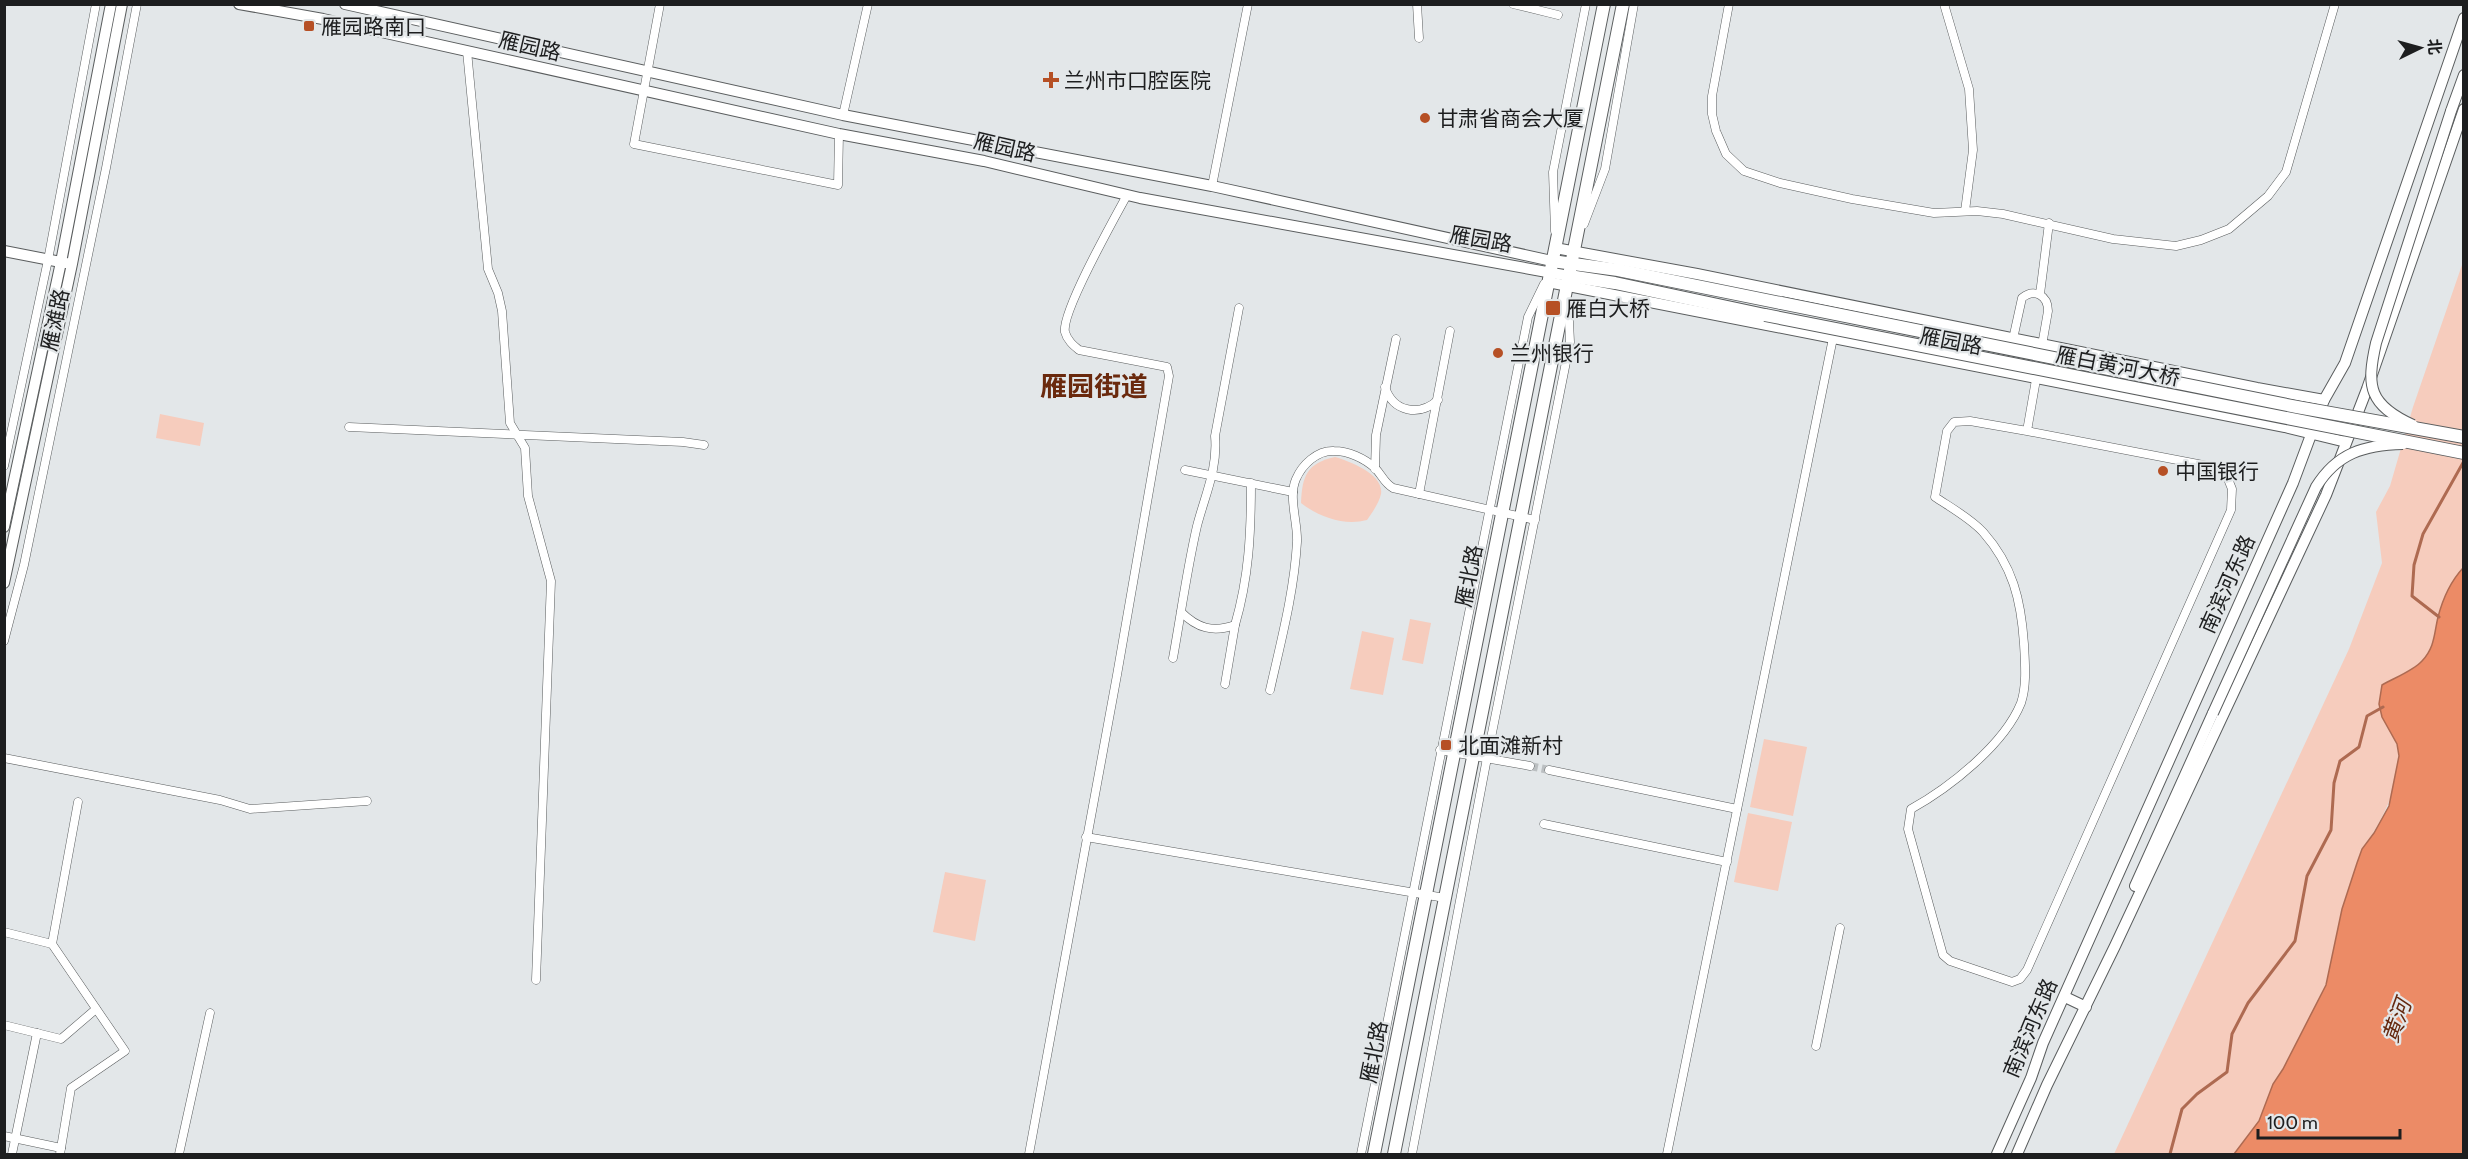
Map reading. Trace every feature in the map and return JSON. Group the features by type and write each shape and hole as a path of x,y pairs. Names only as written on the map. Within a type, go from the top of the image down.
{"main road":[{"name":"雁滩路","path":"4,583 66,263 111,4"},
{"name":"雁滩路","path":"4,527 66,263 122,4"},
{"name":"雁园路","path":"238,4 323,19 838,134 984,161 1126,195 1551,266 1569,275 1766,315"},
{"name":"雁园路","path":"345,4 843,115 1212,186 1551,266 1569,275 1833,338 2312,433 2346,442"},
{"name":"雁北路","path":"1374,1155 1604,4"},
{"name":"雁北路","path":"1394,1155 1623,4"},
{"name":"南滨河东路","path":"1997,1155 2031,1078 2043,1043 2289,494 2324,400 2345,363 2463,18"},
{"path":"2424,430 2384,408 2374,396 2370,368 2376,343 2463,75"},
{"name":"南滨河东路","path":"2017,1155 2047,1085 2115,946 2326,495 2367,389 2463,109"},
{"path":"838,134 843,115"},
{"path":"4,251 66,263"},
{"name":"雁园路","path":"1551,266 1574,251 2324,400"},
{"name":"雁园路","path":"1569,275 1618,270 1781,303"},
{"name":"雁白黄河大桥","path":"1781,303 2297,407 2463,437"},
{"name":"雁白黄河大桥","path":"1766,315 2463,453"},
{"path":"2115,946 2125,909 2316,487 2328,469 2350,454 2374,446 2415,443"},
{"path":"2065,997 2086,1007"}],"street":[{"name":"雁滩路","path":"4,466 48,260 96,4"},
{"name":"雁滩路","path":"4,641 29,542 104,180 137,4"},
{"path":"660,4 634,144 838,185 838,134"},
{"path":"843,115 868,4"},
{"path":"1212,186 1248,4"},
{"path":"1417,4 1419,39"},
{"path":"1513,4 1558,15"},
{"path":"1361,1155 1528,317 1551,266 1553,172 1586,4"},
{"path":"1574,251 1605,169 1634,4"},
{"path":"1729,4 1712,96 1712,114 1716,131 1726,154 1744,171 1780,183 1852,199 1934,213 1965,211 2003,214 2113,239 2176,246 2201,240 2229,229 2268,196 2286,172 2335,4"},
{"path":"1944,4 1969,89 1973,150 1965,211"},
{"path":"466,51 488,269 498,293 502,311 510,423 525,448 528,496 551,581 536,980"},
{"path":"1029,1155 1169,376 1167,367 1079,350 1068,339 1065,332 1067,316 1099,245 1126,195"},
{"path":"2040,294 2049,223"},
{"path":"1412,1155 1486,758 1536,520 1570,342 1569,275"},
{"path":"2013,339 2022,298 2030,293 2040,294 2048,306 2027,431"},
{"path":"1173,658 1198,524 1213,476 1215,436 1239,308"},
{"path":"1419,494 1450,331"},
{"path":"1667,1155 1833,338"},
{"path":"1376,469 1376,435 1396,339"},
{"path":"1385,385 1394,403 1402,408 1421,411 1438,400"},
{"path":"1970,421 2027,431 2224,469 2232,489 2231,510 2027,970 2020,979 2012,982 1950,961 1943,955 1908,829 1911,809 1932,797 1966,770 2002,734 2021,702 2026,670 2022,618 2016,586 1982,531 1935,497 1947,431 1954,422 1970,421"},
{"path":"349,427 683,442 704,445"},
{"path":"1270,690 1292,590 1297,541 1293,492 1300,471 1314,457 1322,452 1341,451 1359,457 1376,469 1387,485 1536,520"},
{"path":"1185,470 1293,492"},
{"path":"1224,684 1234,626 1245,590 1251,526 1251,483"},
{"path":"1181,612 1200,627 1211,630 1234,626"},
{"path":"1440,750 1530,766"},
{"path":"4,758 220,800 250,809 367,801"},
{"path":"1549,770 1737,809"},
{"path":"52,944 78,802"},
{"path":"1544,824 1726,862"},
{"path":"1086,837 1445,898"},
{"path":"1816,1046 1840,928"},
{"path":"4,932 52,944 125,1052 71,1088 60,1151 4,1136"},
{"path":"4,1025 61,1039 96,1009"},
{"path":"179,1155 210,1013"},
{"path":"12,1155 37,1033"}],"shaded area":[{"path":"2463,262 2463,568 2454,579 2445,597 2432,646 2426,656 2414,668 2382,685 2382,713 2397,746 2398,772 2384,814 2362,849 2326,985 2273,1084 2259,1121 2234,1154 2114,1154 2349,649 2382,563 2376,512 2390,486 2413,407"},
{"path":"160,414 204,423 200,446 156,438"},
{"path":"1335,457 1364,470 1377,480 1381,494 1367,520 1350,522 1332,519 1301,503 1303,485 1308,472 1318,463"},
{"path":"1410,619 1431,623 1423,664 1402,660"},
{"path":"1362,631 1394,638 1383,695 1350,689"},
{"path":"1764,739 1807,747 1793,816 1750,807"},
{"path":"1748,813 1792,822 1778,891 1734,882"},
{"path":"945,872 986,880 975,941 933,932"}],"water":[{"name":"黄河","path":"2463,568 2463,1154 2234,1154 2259,1121 2273,1084 2326,985 2342,909 2357,863 2362,849 2389,806 2399,756 2397,744 2382,717 2379,704 2382,685 2414,668 2426,656 2445,597 2454,579"}],"waterway":[{"path":"2439,617 2412,596 2414,565 2423,534 2464,461"},
{"path":"2170,1154 2182,1109 2197,1094 2227,1072 2232,1034 2248,1003 2295,941 2307,876 2331,830 2334,783 2340,761 2359,747 2367,716 2383,707"}],"tunnel":[{"path":"1530,766 1549,770"}],"place":[{"name":"雁园路南口","path":"309,26"},
{"name":"兰州市口腔医院","path":"1051,80"},
{"name":"甘肃省商会大厦","path":"1425,118"},
{"name":"雁白大桥","path":"1553,308"},
{"name":"兰州银行","path":"1498,353"},
{"name":"中国银行","path":"2163,471"},
{"name":"北面滩新村","path":"1446,745"}],"district":[{"name":"雁园街道","path":"1094,386"}]}
